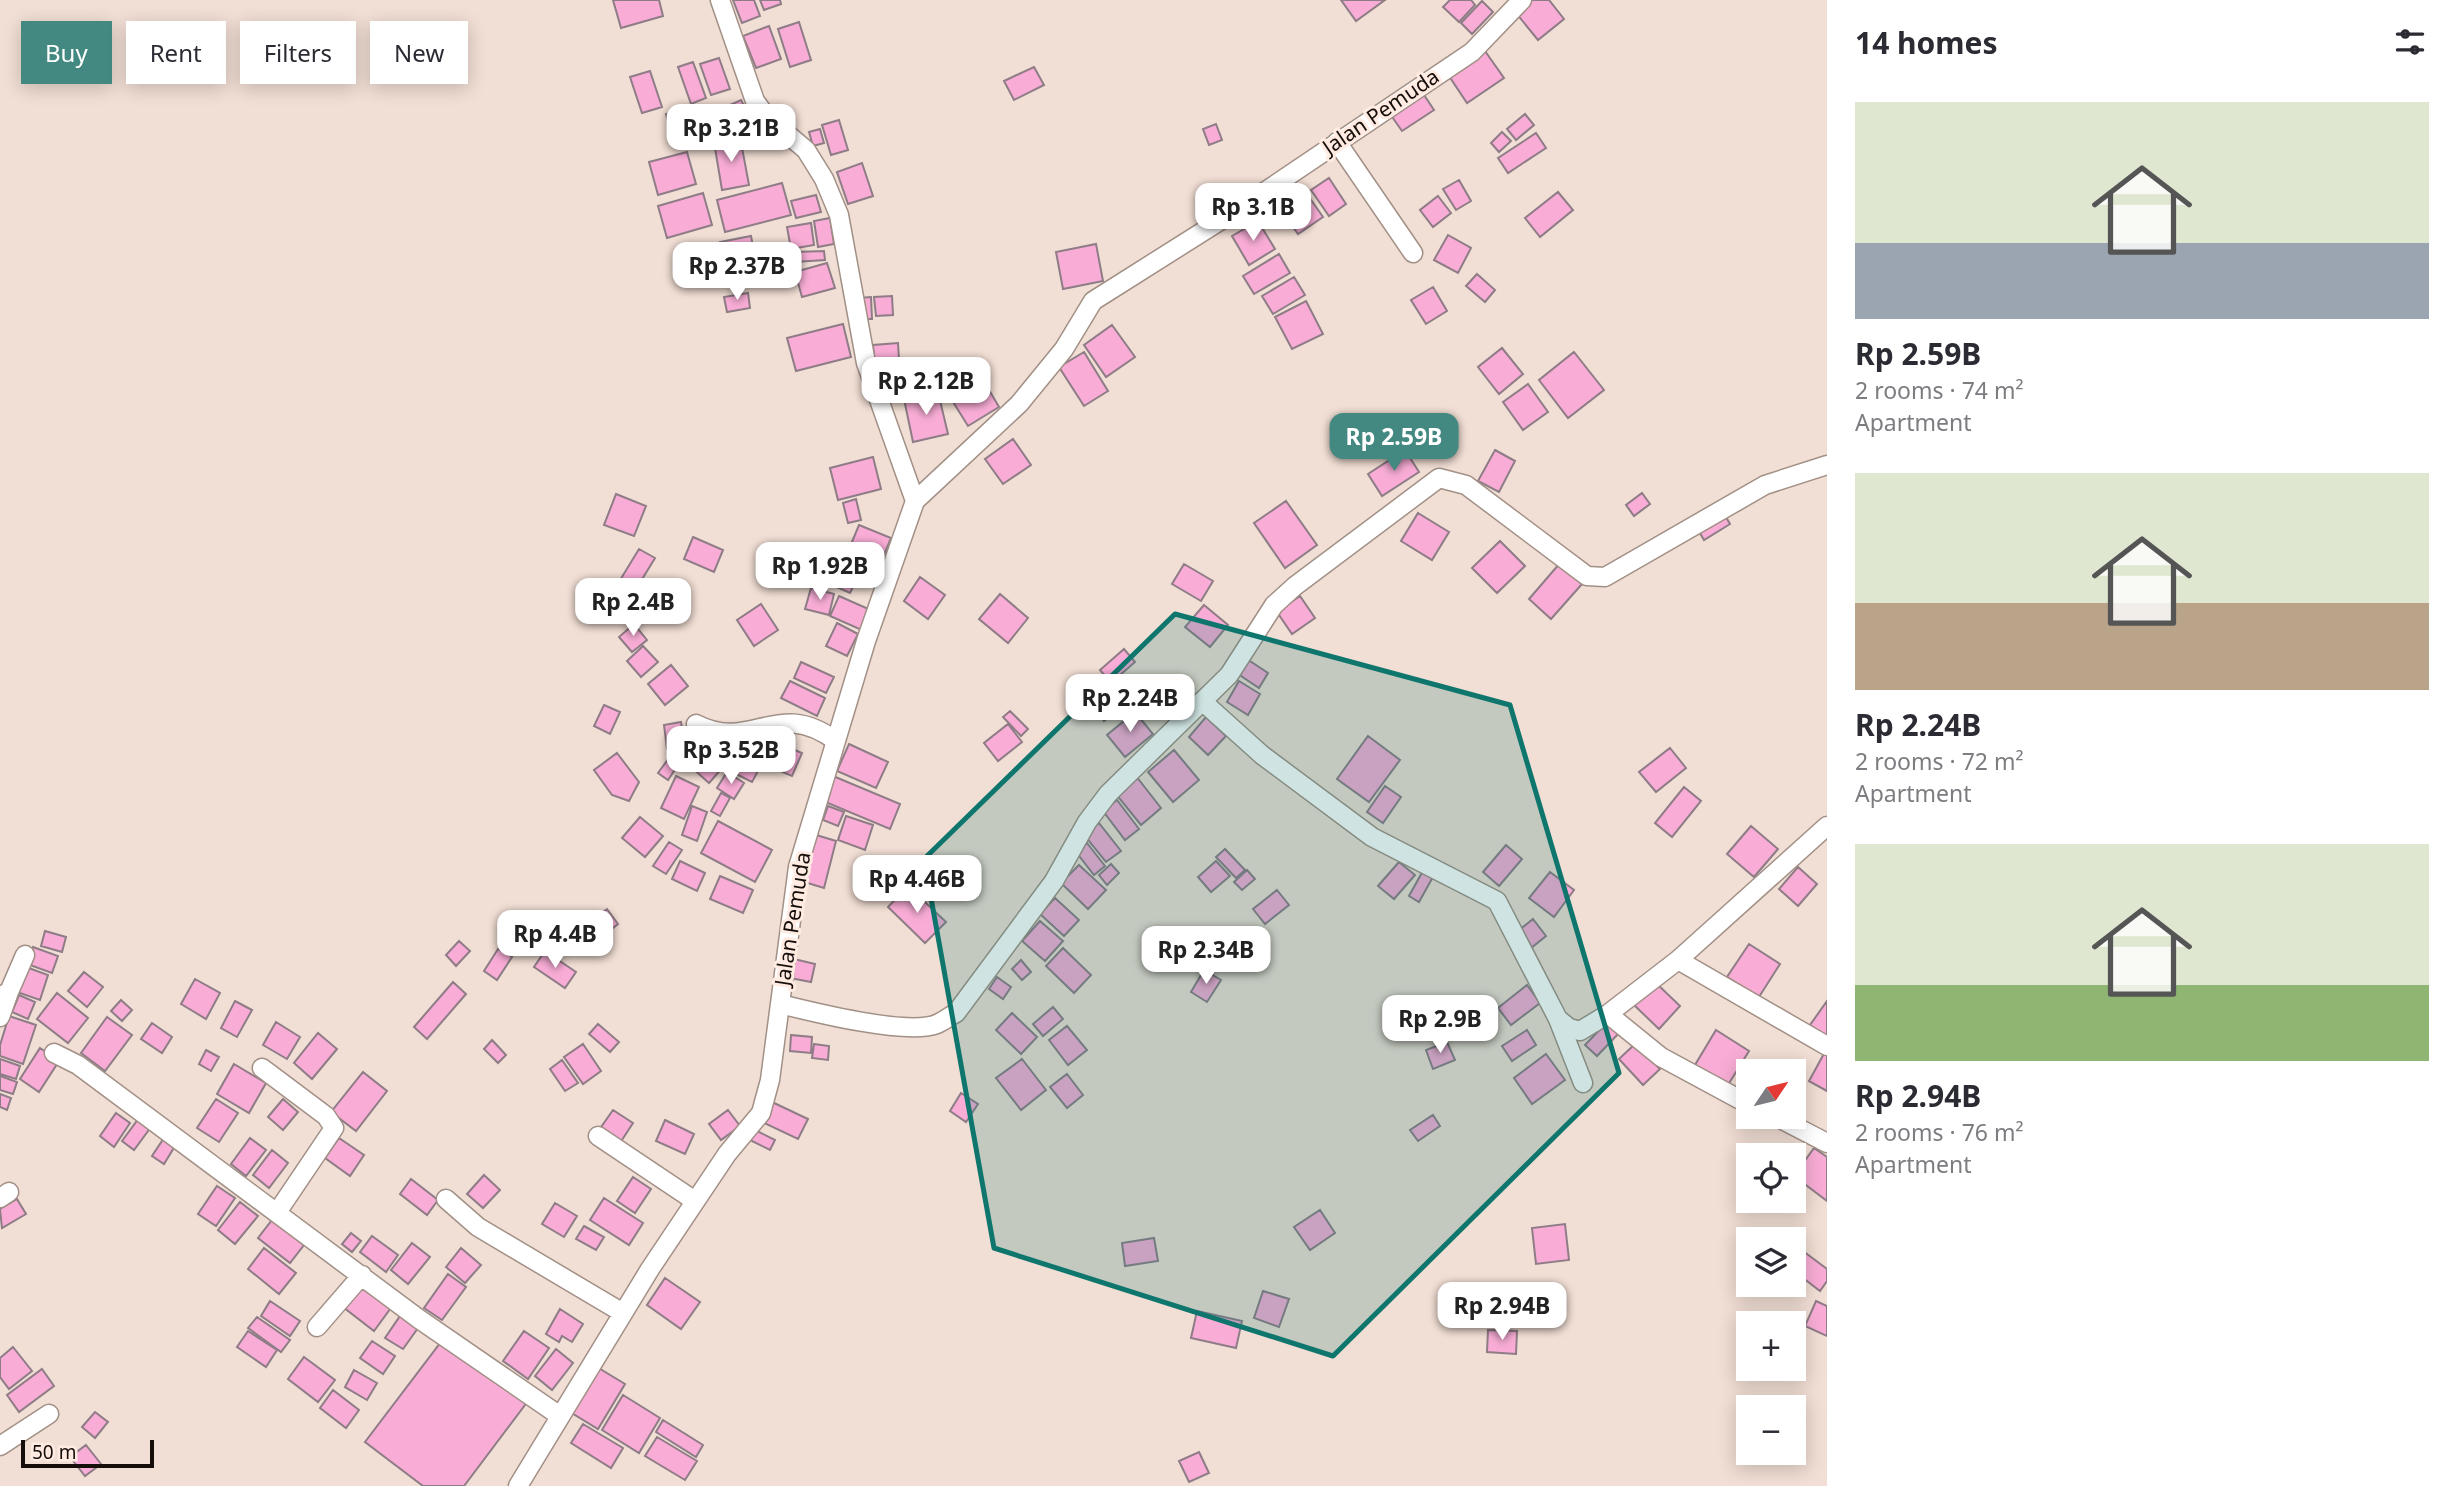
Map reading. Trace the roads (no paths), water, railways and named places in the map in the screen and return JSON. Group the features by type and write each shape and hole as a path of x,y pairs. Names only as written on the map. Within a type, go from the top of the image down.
{"street":[{"path":"720,0 755,101 766,116 806,150 824,179 834,203 866,363 915,501"},
{"name":"Jalan Pemuda","path":"517,1486 695,1201 761,1113 769,1080 798,867 866,641 915,501 1018,404 1064,349 1093,301 1472,52 1522,0"},
{"path":"1337,142 1413,253"},
{"path":"780,1004 820,1014 913,1027 936,1025 956,1013 1054,881 1087,822 1108,794 1229,675 1274,605 1295,586 1439,478 1465,485 1587,576 1605,577 1765,485 1827,465"},
{"path":"1202,701 1262,755 1372,837 1497,901 1558,1019 1583,1083"},
{"path":"696,723 710,731 729,734 778,723 797,722 821,730 836,741"},
{"path":"1558,1019 1569,1028 1580,1031 1608,1014 1678,960 1827,826"},
{"path":"0,1017 4,994 25,955"},
{"path":"1678,960 1827,1046"},
{"path":"1608,1014 1661,1057 1736,1098"},
{"path":"54,1053 78,1065 362,1275 560,1416"},
{"path":"262,1068 326,1116 334,1128 278,1212"},
{"path":"1800,1129 1827,1143"},
{"path":"598,1136 695,1201"},
{"path":"446,1199 478,1227 623,1313"},
{"path":"317,1327 362,1275"},
{"path":"0,1446 49,1414"}]}
